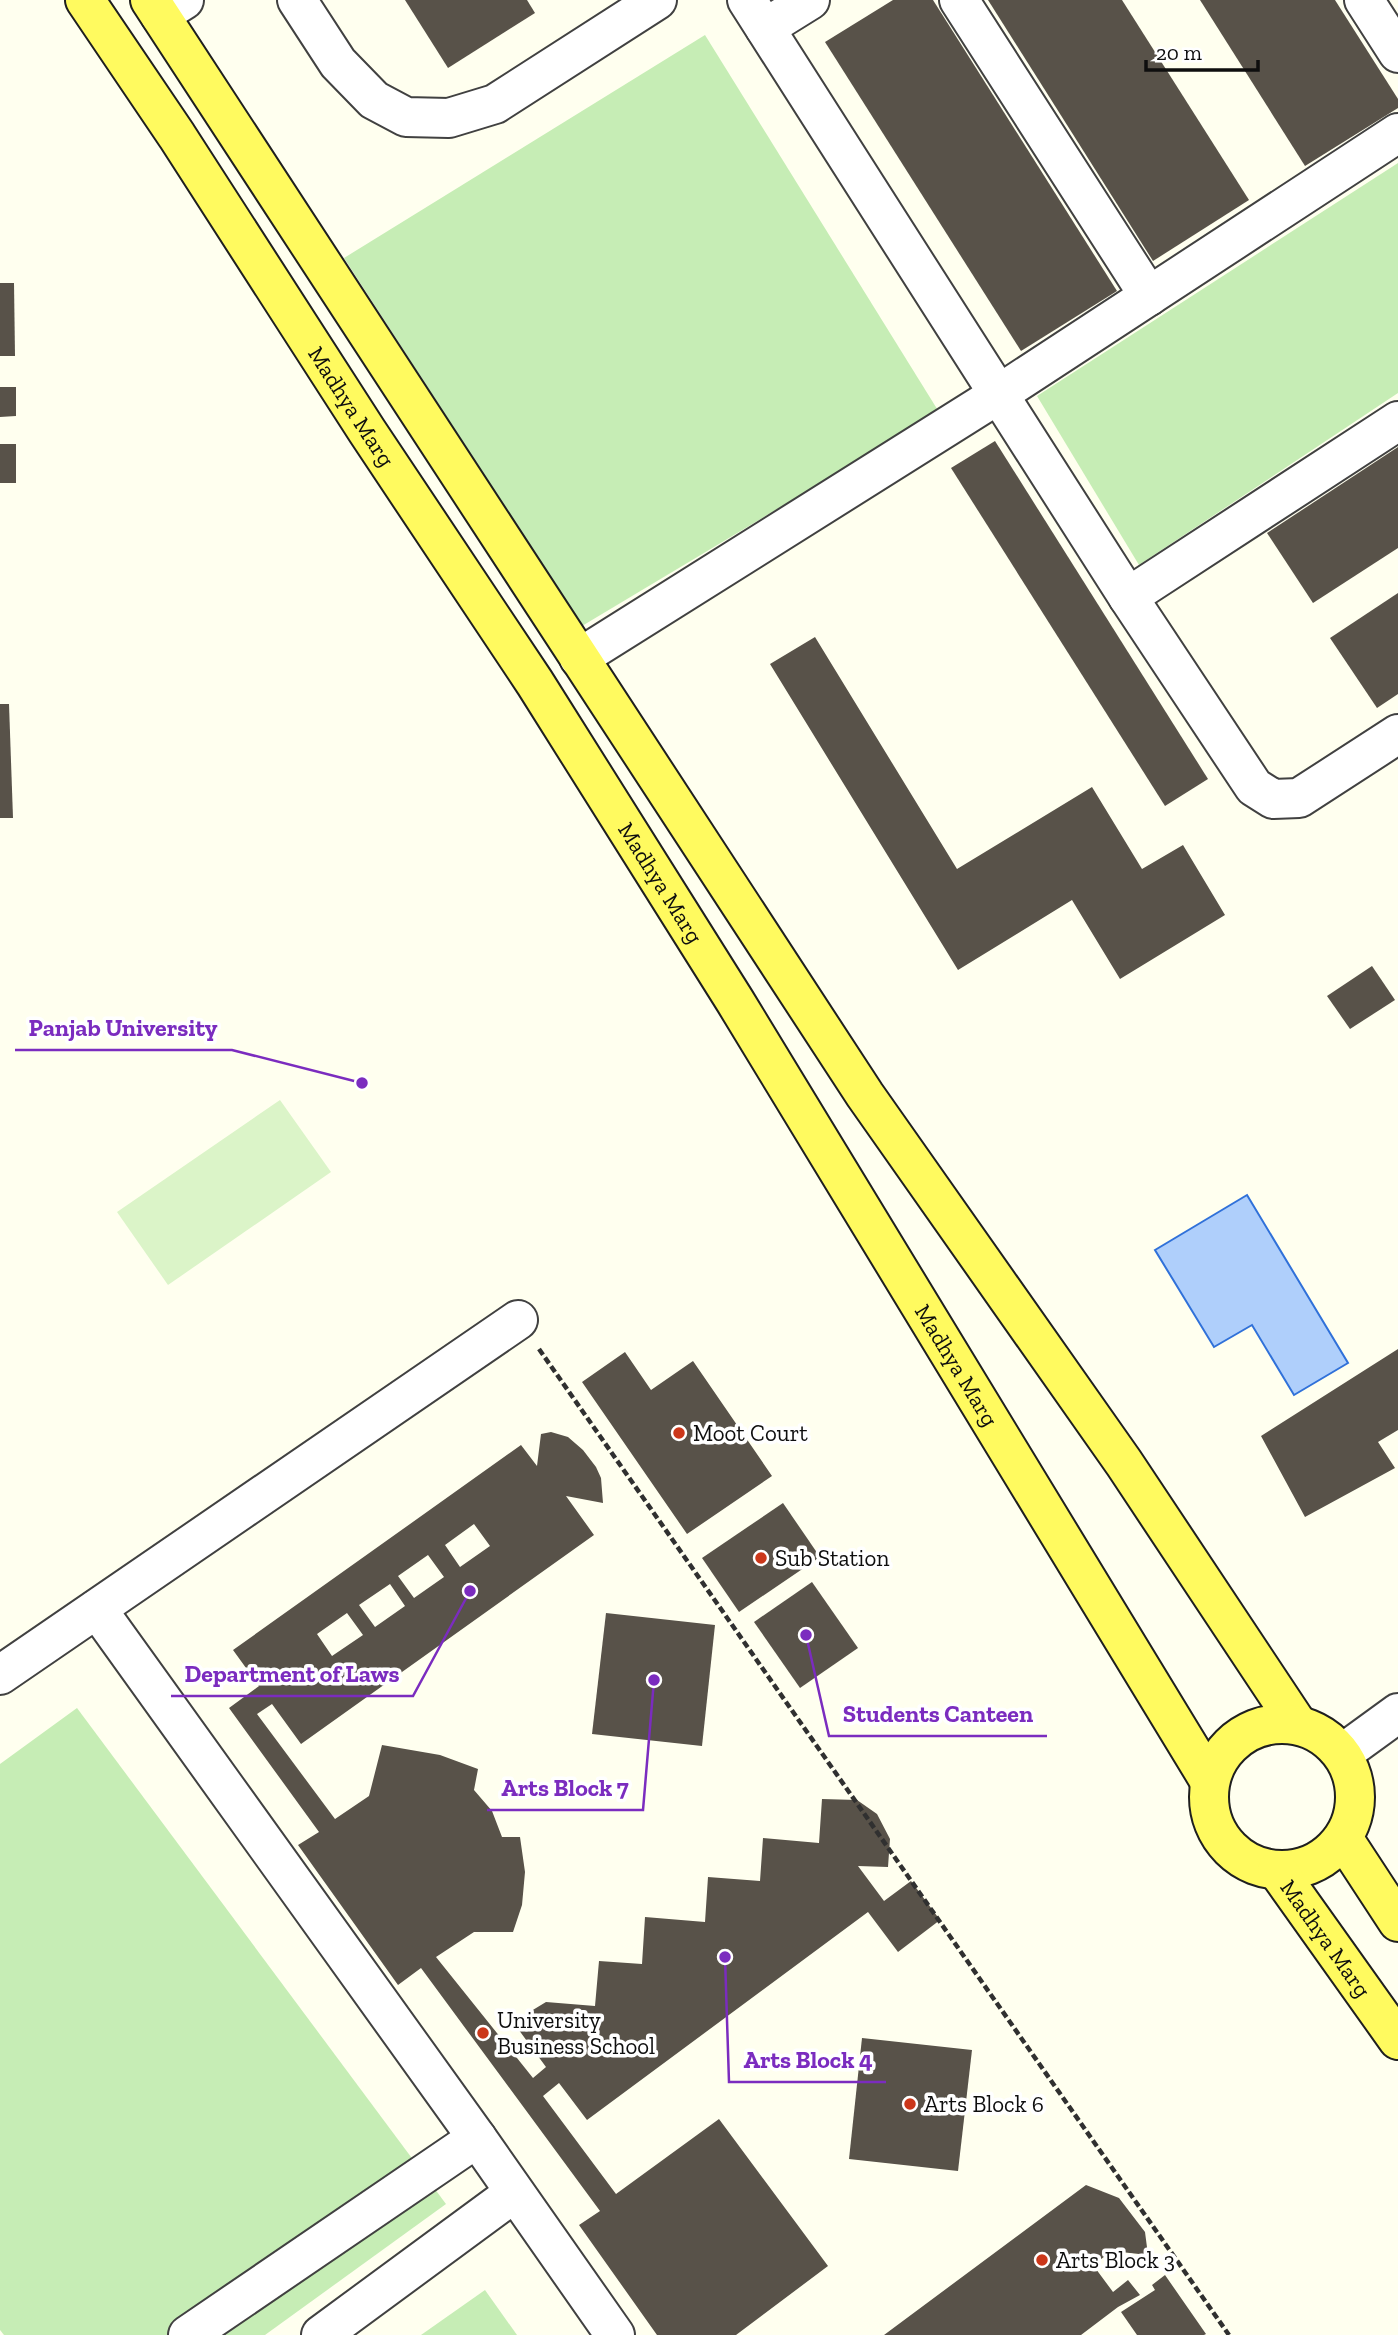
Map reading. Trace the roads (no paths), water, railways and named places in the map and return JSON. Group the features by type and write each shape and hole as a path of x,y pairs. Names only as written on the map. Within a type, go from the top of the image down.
{"main road":[{"name":"Madhya Marg","path":"85,0 177,136 359,420 543,695 749,1025 1209,1780"},
{"path":"165,5 579,658 865,1095 1124,1462 1298,1725"},
{"path":"1276,1723 1298,1725 1322,1734 1343,1753 1353,1777 1356,1798 1352,1819 1343,1838 1326,1856 1303,1867 1277,1871 1252,1864 1241,1857 1231,1850 1215,1830 1208,1806 1209,1780 1219,1759 1233,1741 1253,1728 1276,1723"},
{"path":"1343,1838 1398,1922"},
{"name":"Madhya Marg","path":"1277,1871 1398,2040"}],"street":[{"path":"297,0 338,64 374,100 406,117 449,118 495,104 657,0"},
{"path":"810,0 756,14 1128,597 1254,787 1273,799 1299,798 1398,734"},
{"path":"959,0 1149,296"},
{"path":"579,658 999,394 1398,134"},
{"path":"1128,597 1398,421"},
{"path":"0,1675 518,1320"},
{"path":"97,1609 615,2335"},
{"path":"1343,1753 1398,1713"},
{"path":"188,2335 477,2138"},
{"path":"321,2335 514,2193"}],"water":[{"path":"1247,1195 1348,1363 1294,1395 1252,1325 1214,1347 1155,1250"}],"place":[{"name":"Panjab University","path":"362,1083"},
{"name":"Moot Court","path":"679,1433"},
{"name":"Sub Station","path":"761,1558"},
{"name":"Department of Laws","path":"470,1591"},
{"name":"Students Canteen","path":"806,1635"},
{"name":"Arts Block 7","path":"654,1680"},
{"name":"Arts Block 4","path":"725,1957"},
{"name":"University Business School","path":"483,2033"},
{"name":"Arts Block 6","path":"910,2104"},
{"name":"Arts Block 3","path":"1042,2260"}]}
